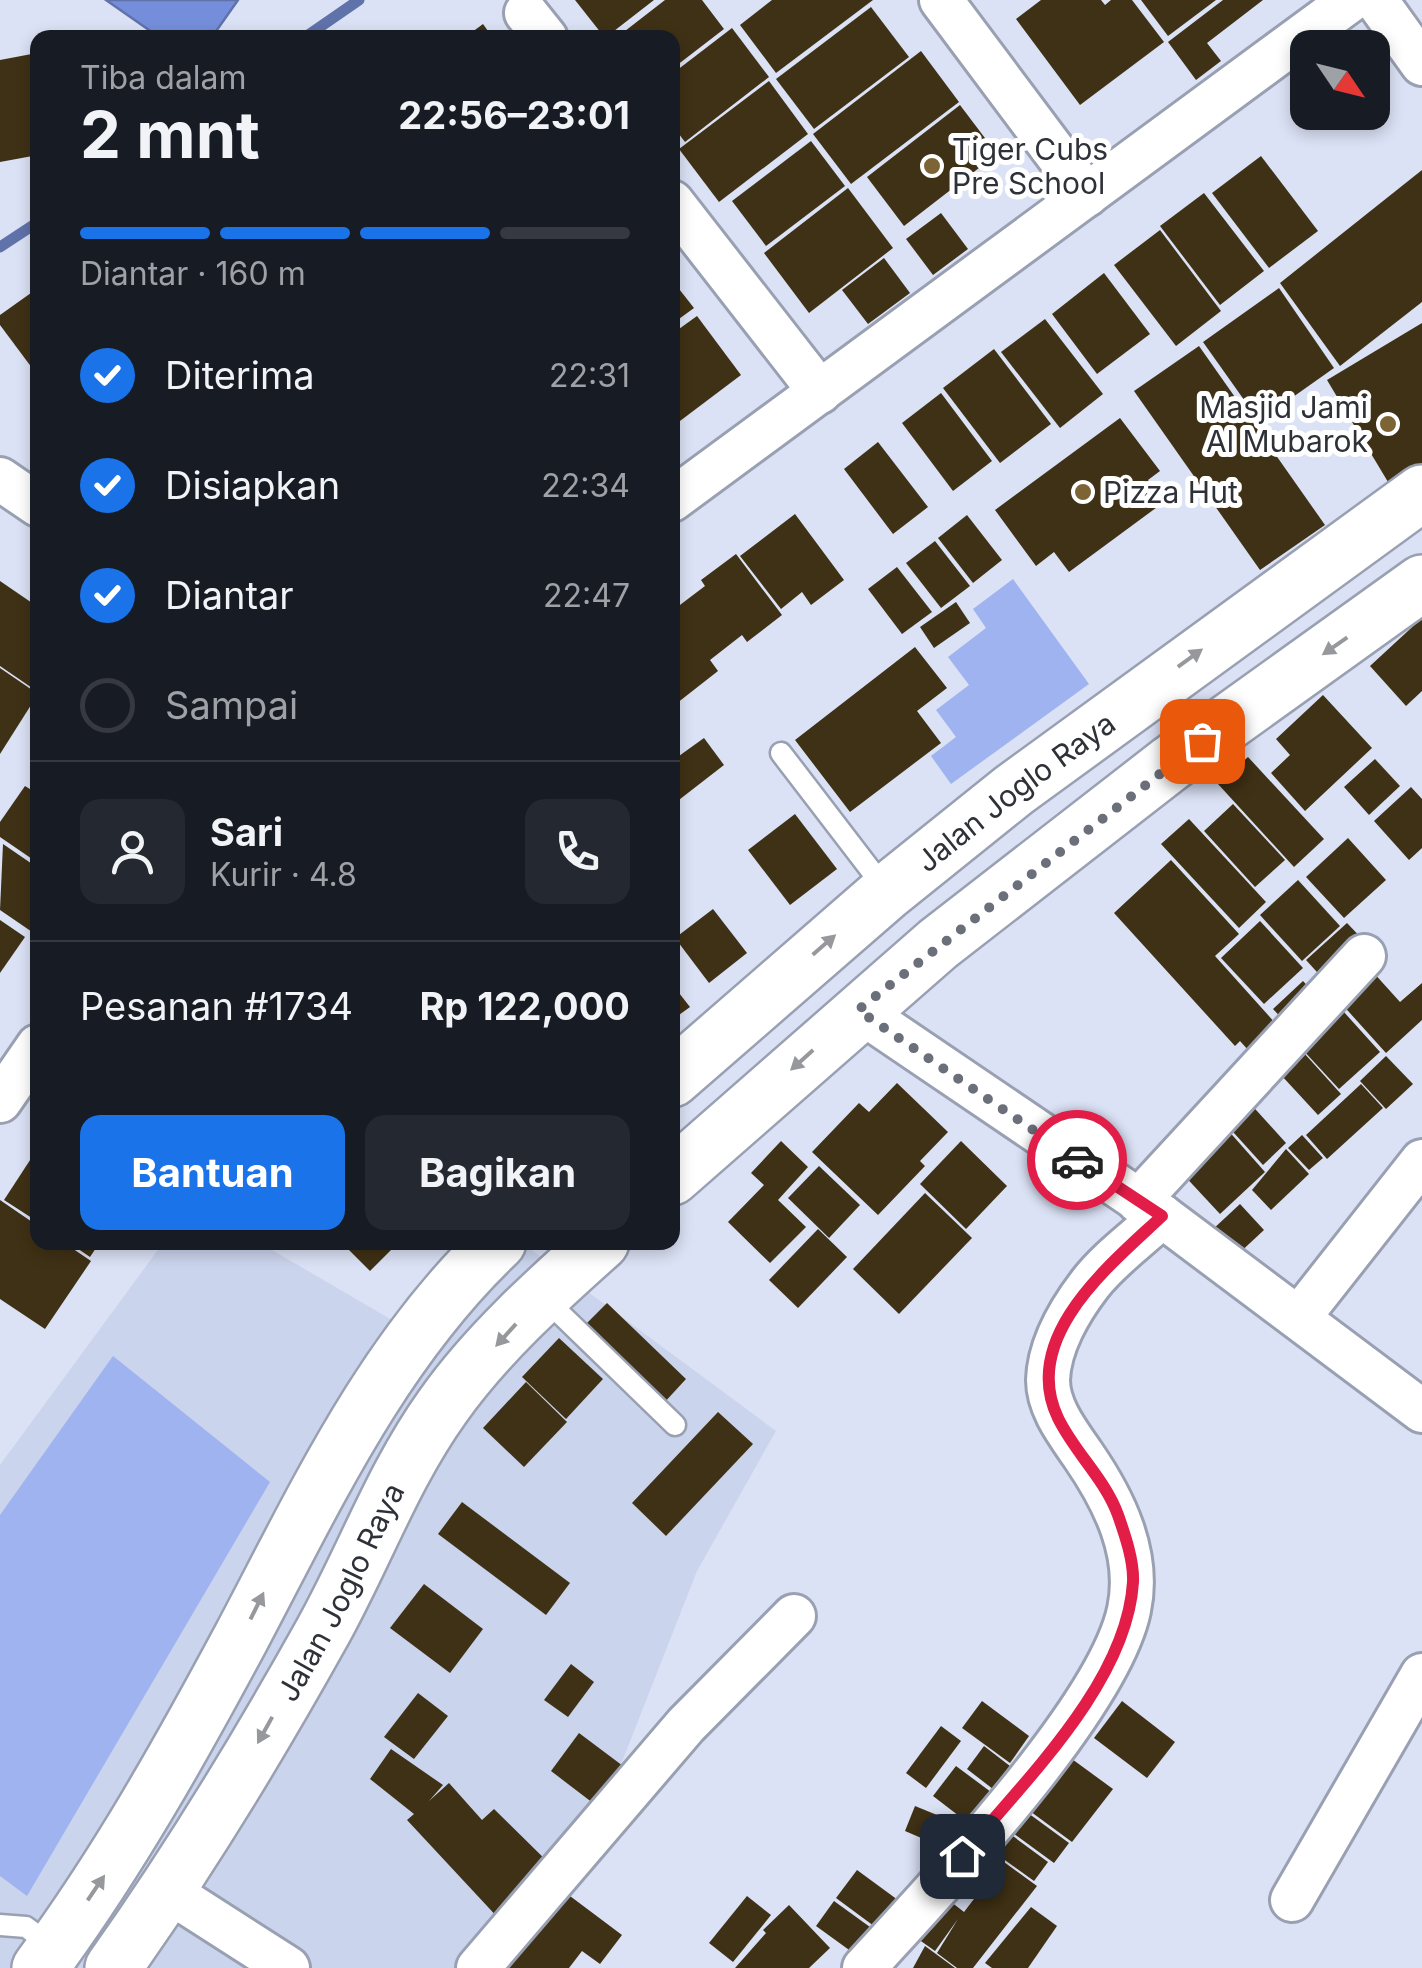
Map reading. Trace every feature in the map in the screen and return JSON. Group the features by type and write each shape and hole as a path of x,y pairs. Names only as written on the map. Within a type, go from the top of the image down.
{"main road":[{"name":"Jalan Joglo Raya","path":"680,1072 887,892 1122,708 1422,493"},
{"path":"680,1170 858,1010 1172,762 1420,590 1371,533"},
{"path":"47,1958 126,1840 242,1636 338,1449 397,1362 491,1250"},
{"name":"Jalan Joglo Raya","path":"114,1968 168,1890 322,1632 404,1466 444,1403 542,1295 591,1250"}],"street":[{"path":"941,0 1087,195"},
{"path":"680,494 1355,0 1422,64"},
{"path":"680,212 820,392"},
{"path":"0,479 30,500"},
{"path":"864,1968 1055,1744 1110,1663 1129,1612 1134,1578 1124,1531 1111,1496 1058,1417 1048,1382 1055,1342 1091,1283 1150,1208 1364,956"},
{"path":"858,1010 1150,1208 1422,1410"},
{"path":"0,1101 30,1058"},
{"path":"1300,1316 1422,1161"},
{"path":"478,1968 686,1725 794,1616"},
{"path":"1292,1900 1422,1674"},
{"path":"168,1890 288,1968"}],"lane":[{"path":"781,753 887,892"},
{"path":"542,1295 676,1426"},
{"path":"0,1925 26,1928 47,1958"}],"shaded area":[{"path":"106,0 238,0 217,30 149,30"},
{"path":"1013,579 1089,684 951,784 931,756 956,737 936,710 969,685 948,657 986,628 973,609"},
{"path":"158,1250 272,1250 416,1334 514,1250 531,1250 776,1431 697,1571 541,1968 0,1968 0,1465"},
{"path":"113,1356 270,1482 27,1896 0,1876 0,1515"}],"building":[{"path":"575,0 654,0 615,30 599,30"},
{"path":"665,0 702,0 724,29 680,63 680,30 626,30"},
{"path":"772,0 873,0 776,73 740,25"},
{"path":"1041,0 1101,0 1105,5 1111,0 1132,0 1164,42 1080,105 1016,19"},
{"path":"1141,0 1216,0 1168,36"},
{"path":"1223,0 1263,0 1207,43 1221,61 1196,80 1168,42"},
{"path":"871,7 909,57 814,129 776,79"},
{"path":"732,28 769,77 685,142 680,135 680,68"},
{"path":"921,51 959,102 851,184 813,134"},
{"path":"30,54 30,156 0,162 0,60"},
{"path":"769,81 808,134 719,202 680,148"},
{"name":"Tiger Cubs Pre School","path":"960,105 997,154 904,226 867,177"},
{"path":"811,141 845,186 766,246 732,201"},
{"path":"1261,156 1318,231 1269,268 1212,193"},
{"path":"1422,170 1422,302 1340,366 1280,283"},
{"path":"848,188 893,248 809,313 764,253"},
{"path":"1204,193 1264,271 1220,305 1160,226"},
{"path":"941,213 968,249 933,275 906,239"},
{"path":"1160,230 1221,311 1176,346 1114,265"},
{"path":"884,258 910,293 868,324 842,290"},
{"path":"1104,273 1150,334 1097,374 1052,314"},
{"path":"1279,288 1334,368 1259,421 1203,342"},
{"path":"680,290 694,308 680,318"},
{"path":"30,294 30,365 0,325 0,315"},
{"path":"697,316 741,375 680,421 680,328"},
{"path":"1045,319 1103,394 1060,428 1001,352"},
{"name":"Masjid Jami Al Mubarok","path":"1422,323 1422,468 1391,487 1327,380"},
{"path":"1199,346 1325,525 1260,570 1134,391"},
{"path":"994,349 1051,424 1000,463 943,388"},
{"path":"941,393 992,461 953,491 902,423"},
{"name":"Pizza Hut","path":"1120,418 1160,471 1148,480 1164,502 1069,572 1054,552 1036,566 995,510"},
{"path":"878,442 928,507 893,534 844,469"},
{"path":"795,514 844,580 811,605 802,592 781,609 740,556"},
{"path":"967,515 1002,560 973,583 938,538"},
{"path":"935,541 970,586 941,608 906,563"},
{"path":"736,554 782,615 747,642 742,635 710,660 718,671 680,701 680,605 705,586 701,580"},
{"path":"897,567 932,612 902,634 868,589"},
{"path":"0,581 30,602 30,687 0,666"},
{"path":"956,602 970,623 934,648 920,627"},
{"path":"1422,618 1422,691 1406,706 1370,666"},
{"path":"915,647 947,688 917,711 941,743 850,812 795,740"},
{"path":"0,668 30,689 30,707 0,754"},
{"path":"1323,695 1372,748 1305,811 1271,773 1290,755 1276,739"},
{"path":"704,738 724,765 680,799 680,755"},
{"path":"1248,757 1324,839 1294,867 1218,784"},
{"path":"1375,759 1400,786 1369,815 1344,787"},
{"path":"25,786 30,789 30,858 0,837 0,822"},
{"path":"1411,787 1422,799 1422,848 1409,860 1374,821"},
{"path":"1233,804 1285,860 1255,887 1204,831"},
{"path":"795,814 837,869 790,905 748,850"},
{"path":"1189,819 1266,902 1239,928 1161,844"},
{"path":"1348,838 1386,880 1344,918 1306,877"},
{"path":"3,844 30,863 30,931 0,910"},
{"path":"1171,860 1239,934 1215,956 1286,1035 1258,1061 1240,1041 1235,1046 1114,913"},
{"path":"1298,880 1340,926 1302,961 1260,915"},
{"path":"713,909 747,953 709,983 680,945 680,934"},
{"path":"0,920 25,937 0,973"},
{"path":"1260,921 1303,968 1264,1004 1221,958"},
{"path":"1347,923 1368,945 1327,983 1306,960"},
{"path":"1372,971 1400,1002 1422,983 1422,1020 1386,1053 1340,1002"},
{"path":"1303,981 1318,997 1287,1024 1273,1009"},
{"path":"680,994 690,1007 680,1014"},
{"path":"1343,1011 1380,1052 1339,1089 1302,1049"},
{"path":"1304,1053 1341,1094 1318,1115 1281,1075"},
{"path":"1386,1056 1413,1084 1386,1109 1360,1081"},
{"path":"897,1083 948,1132 920,1161 925,1166 878,1215 812,1152 859,1103 869,1112"},
{"path":"1361,1084 1383,1108 1327,1159 1306,1135"},
{"path":"1247,1100 1286,1143 1263,1165 1224,1122"},
{"path":"1226,1128 1265,1172 1220,1214 1180,1171"},
{"path":"1302,1135 1323,1158 1309,1170 1288,1148"},
{"path":"781,1141 808,1167 778,1200 806,1227 770,1263 728,1222 764,1185 751,1173"},
{"path":"961,1141 1007,1186 966,1229 920,1184"},
{"path":"1286,1149 1309,1174 1271,1210 1252,1190"},
{"path":"30,1160 30,1217 4,1200"},
{"path":"819,1166 860,1205 829,1238 788,1198"},
{"path":"925,1193 972,1238 899,1314 853,1269"},
{"path":"0,1200 30,1221 30,1250 75,1250 91,1261 45,1329 0,1299"},
{"path":"1240,1204 1264,1230 1235,1257 1211,1231"},
{"path":"818,1229 847,1257 798,1308 769,1280"},
{"path":"349,1250 391,1250 370,1271"},
{"path":"607,1303 686,1379 663,1404 583,1327"},
{"path":"559,1338 603,1379 566,1419 522,1377"},
{"path":"526,1382 567,1422 524,1467 483,1428"},
{"path":"718,1412 753,1444 666,1536 632,1503"},
{"path":"462,1502 570,1583 546,1615 438,1534"},
{"path":"424,1584 483,1629 450,1673 390,1628"},
{"path":"571,1664 594,1682 568,1717 544,1700"},
{"path":"418,1693 448,1716 414,1759 384,1737"},
{"path":"982,1701 1029,1736 1010,1763 962,1728"},
{"path":"1122,1701 1175,1742 1147,1778 1094,1738"},
{"path":"941,1726 961,1741 926,1788 906,1773"},
{"path":"579,1733 635,1775 606,1813 551,1771"},
{"path":"984,1746 1019,1773 1002,1796 967,1769"},
{"path":"391,1749 443,1785 429,1801 449,1783 482,1820 494,1809 557,1871 501,1921 407,1820 414,1814 370,1779"},
{"path":"1061,1751 1113,1789 1072,1842 1023,1806"},
{"path":"956,1766 999,1798 976,1829 933,1796"},
{"path":"1013,1802 1069,1843 1054,1863 998,1822"},
{"path":"915,1806 964,1826 954,1852 905,1831"},
{"path":"1006,1831 1048,1862 1034,1881 991,1850"},
{"path":"986,1849 1037,1886 973,1968 957,1968 937,1953 958,1919 935,1951 911,1934 941,1894 964,1912 977,1895 961,1883"},
{"path":"857,1870 902,1903 882,1932 836,1898"},
{"path":"562,1890 622,1935 600,1964 582,1951 569,1968 504,1968"},
{"path":"747,1896 771,1915 733,1962 709,1943"},
{"path":"834,1901 881,1935 863,1960 816,1926"},
{"path":"789,1905 830,1948 809,1968 735,1968 766,1933 763,1930"},
{"path":"1031,1907 1057,1926 1028,1968 992,1968 985,1963"},
{"path":"925,1946 955,1968 913,1968"}],"waterway":[{"path":"316,30 359,0"},
{"path":"0,247 30,227"}],"way so far":[{"path":"1077,1160 858,1010 1202,741"}],"place":[{"name":"Tiger Cubs Pre School","path":"932,166"},
{"name":"Masjid Jami Al Mubarok","path":"1388,424"},
{"name":"Pizza Hut","path":"1083,492"}],"route":[{"path":"962,1856 1055,1744 1110,1663 1129,1612 1134,1578 1124,1531 1111,1496 1058,1417 1048,1382 1055,1342 1091,1283 1162,1216 1077,1160"}]}
